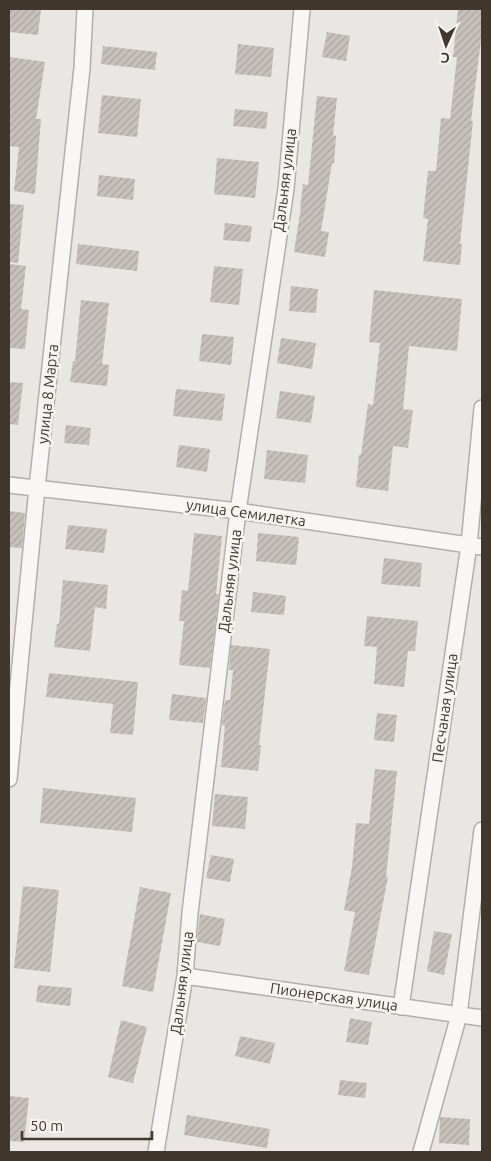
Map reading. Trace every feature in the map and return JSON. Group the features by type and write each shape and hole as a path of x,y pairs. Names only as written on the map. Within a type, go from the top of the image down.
{"street":[{"name":"улица 8 Марта","path":"9,779 37,488 82,68 85,9"},
{"name":"Дальняя улица","path":"156,1152 185,976 190,913 238,511 286,189 302,9"},
{"name":"Песчаная улица","path":"401,1007 476,546 482,408"},
{"name":"улица Семилетка","path":"9,485 238,511 476,546"},
{"path":"421,1152 459,1015 482,830"},
{"name":"Пионерская улица","path":"185,976 482,1018"}],"building":[{"path":"9,9 41,9 38,35 9,32"},
{"path":"458,9 482,9 482,32 471,121 473,121 460,244 462,244 460,265 423,261 428,219 423,218 428,171 436,171 441,118 450,119 457,57 453,57"},
{"path":"327,32 350,36 346,61 322,57"},
{"path":"238,44 274,48 271,77 235,74"},
{"path":"103,46 157,52 155,70 101,64"},
{"path":"10,57 45,62 36,119 41,119 35,194 14,191 19,147 9,146"},
{"path":"102,95 141,99 137,137 98,133"},
{"path":"317,96 337,98 333,135 336,136 334,164 332,163 321,231 329,232 325,257 294,252 303,184 308,185"},
{"path":"235,109 268,112 266,129 233,126"},
{"path":"217,158 259,162 255,198 214,194"},
{"path":"99,175 135,179 133,200 97,196"},
{"path":"9,204 24,205 18,263 9,262"},
{"path":"225,223 252,226 250,242 223,240"},
{"path":"78,244 139,251 137,271 76,264"},
{"path":"9,264 26,266 21,309 29,310 25,349 9,348"},
{"path":"214,266 243,269 239,305 210,302"},
{"path":"291,286 318,289 316,313 289,311"},
{"path":"374,290 462,299 457,351 409,346 403,409 413,410 408,448 393,446 388,491 356,487 359,455 361,455 368,404 373,405 380,343 369,342"},
{"path":"81,300 109,303 102,364 109,365 107,386 70,382 73,361 75,361"},
{"path":"202,334 234,337 231,365 199,361"},
{"path":"281,338 316,343 312,369 277,363"},
{"path":"9,382 23,383 18,425 9,424"},
{"path":"176,389 225,394 222,421 173,416"},
{"path":"280,391 315,396 311,423 276,418"},
{"path":"66,425 91,428 89,445 64,443"},
{"path":"179,445 210,449 207,472 176,467"},
{"path":"267,450 308,455 305,483 264,479"},
{"path":"9,511 25,513 22,548 9,547"},
{"path":"68,525 107,529 104,553 65,549"},
{"path":"194,533 222,536 216,594 219,594 210,668 179,665 184,621 179,621 182,590 188,591"},
{"path":"258,533 299,537 296,565 256,561"},
{"path":"384,558 422,563 420,587 381,584"},
{"path":"63,580 108,585 106,609 95,607 90,651 54,647 57,624 59,624"},
{"path":"253,592 286,596 284,615 251,612"},
{"path":"367,616 418,621 415,651 408,651 404,687 374,684 377,647 364,646"},
{"path":"231,645 270,649 259,745 261,745 258,771 221,767 225,726 222,725 225,700 230,700 233,670 229,670"},
{"path":"49,673 138,682 133,735 110,733 113,704 46,697"},
{"path":"172,694 206,698 203,723 169,720"},
{"path":"377,713 397,715 394,742 374,740"},
{"path":"375,769 397,771 386,877 388,877 369,975 344,971 355,912 344,910 352,867 356,823 369,824"},
{"path":"43,788 136,798 132,832 40,823"},
{"path":"215,794 248,797 245,829 212,826"},
{"path":"211,855 234,859 230,882 206,878"},
{"path":"23,886 59,890 50,972 14,968"},
{"path":"140,887 171,893 153,992 122,986"},
{"path":"200,914 225,919 220,946 197,942"},
{"path":"434,931 452,934 444,975 427,971"},
{"path":"38,985 72,988 70,1006 36,1002"},
{"path":"350,1018 372,1022 368,1045 346,1042"},
{"path":"121,1020 147,1027 133,1083 108,1077"},
{"path":"240,1036 275,1043 270,1064 235,1056"},
{"path":"340,1080 367,1083 365,1098 338,1095"},
{"path":"9,1096 29,1098 24,1142 9,1141"},
{"path":"187,1115 270,1129 267,1148 184,1135"},
{"path":"440,1117 470,1119 469,1145 439,1143"}]}
